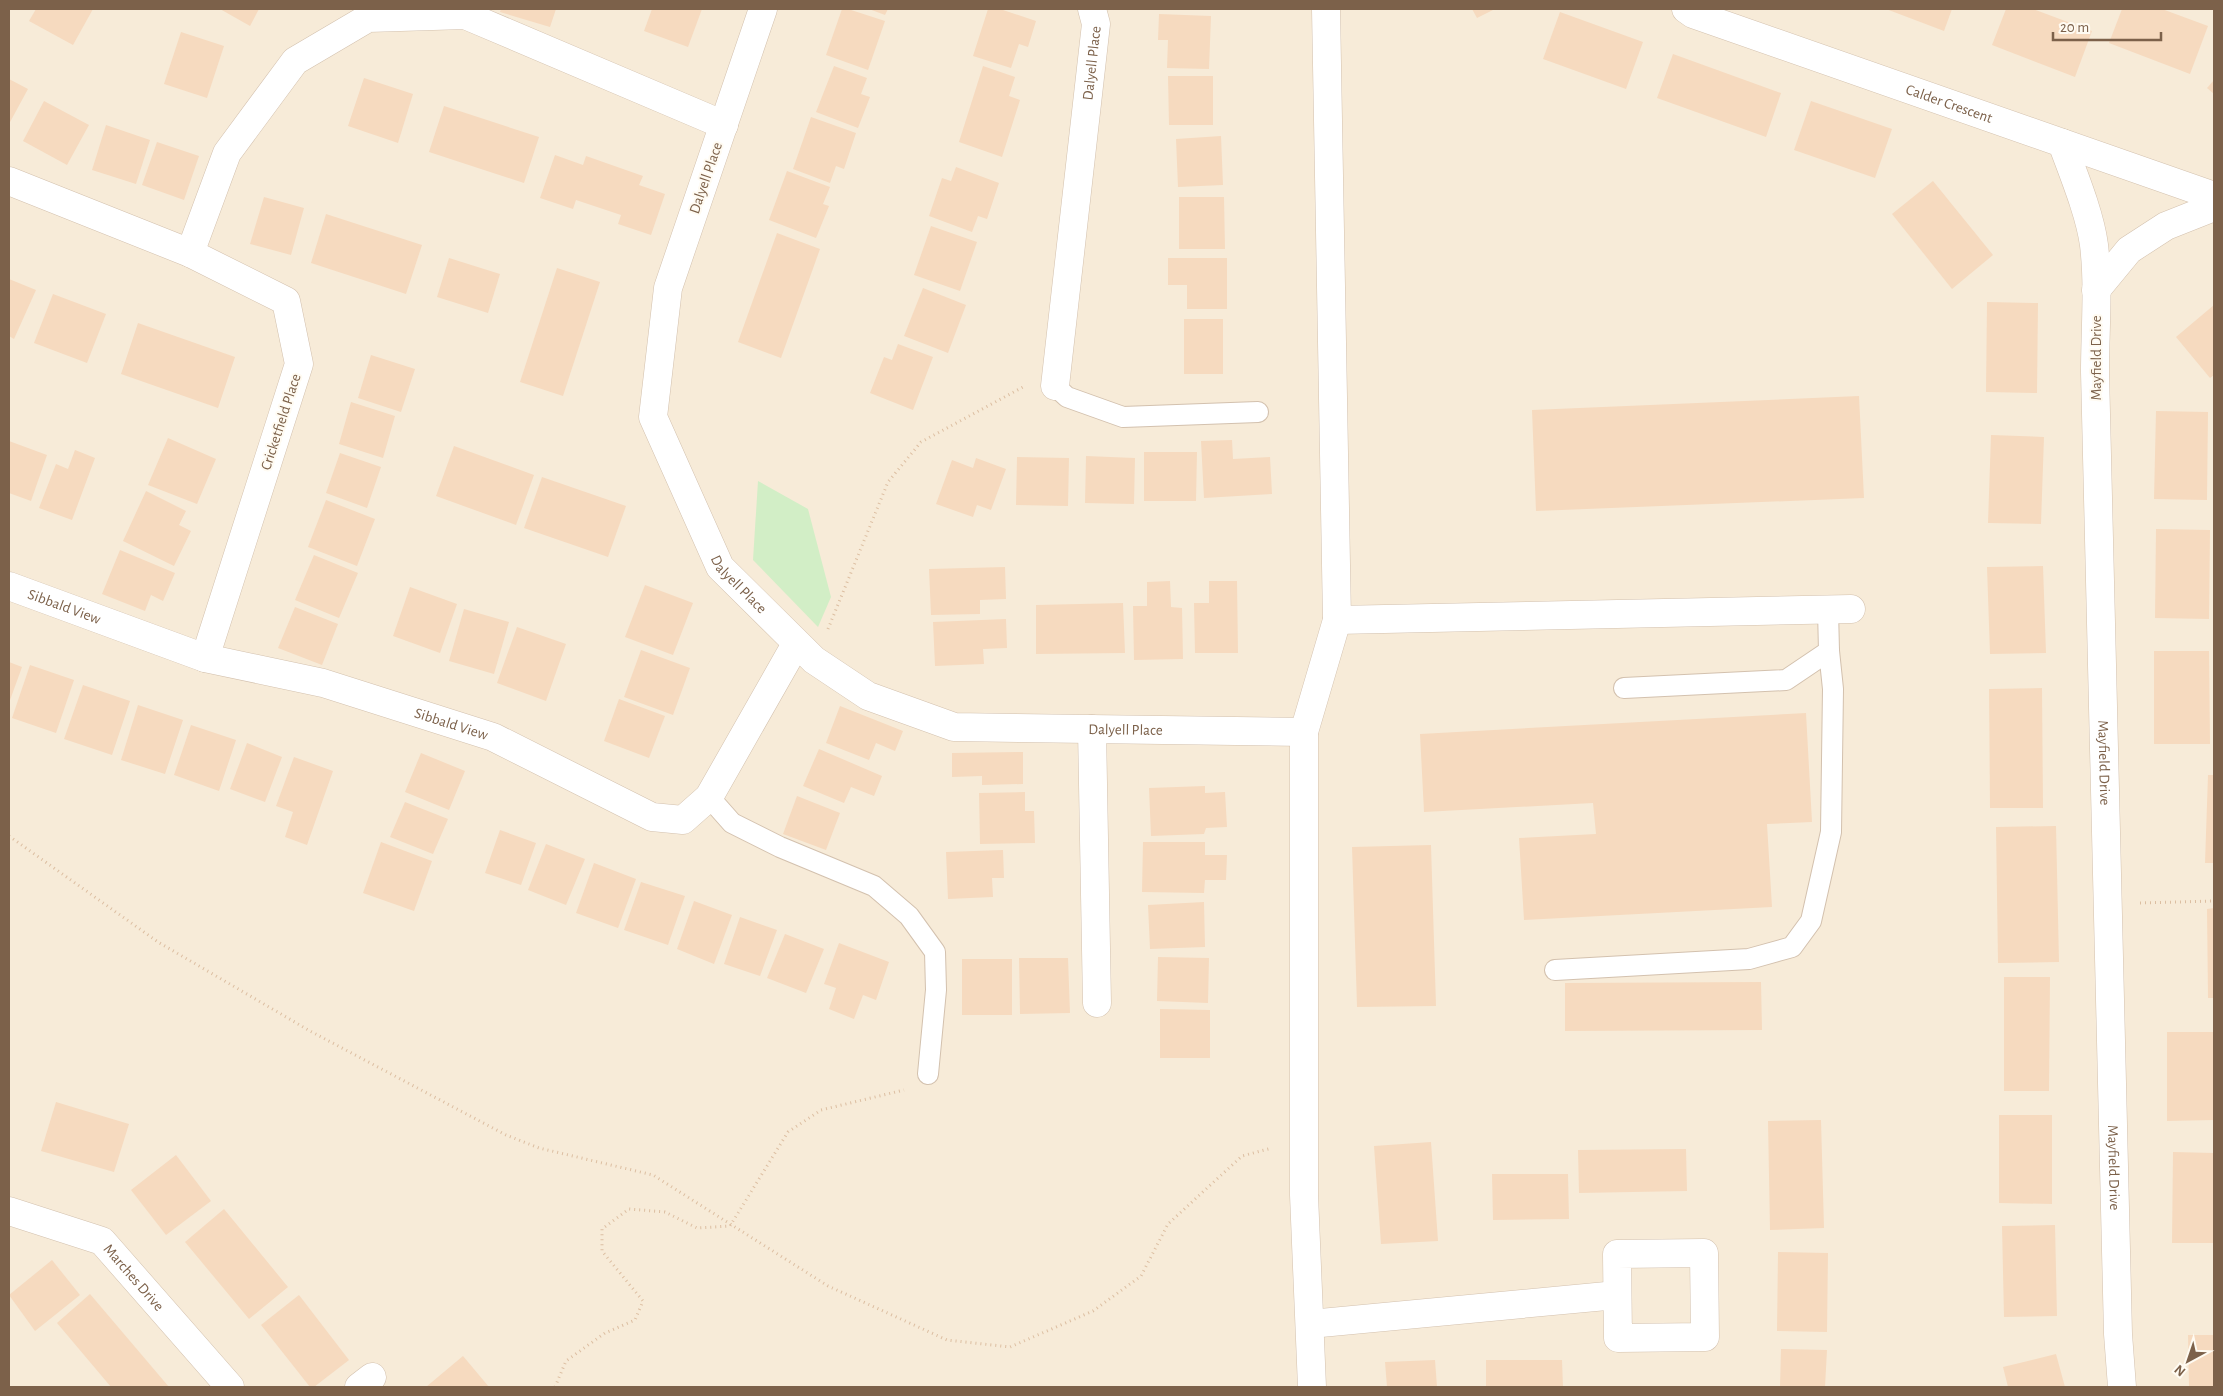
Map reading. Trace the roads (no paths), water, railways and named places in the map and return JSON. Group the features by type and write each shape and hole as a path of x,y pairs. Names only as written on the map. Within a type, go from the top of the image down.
{"street":[{"name":"Dalyell Place","path":"763,9 668,288 653,417 720,567 805,652 868,696 954,727 1304,732"},
{"name":"Dalyell Place","path":"1056,377 1096,24 1092,9"},
{"path":"1312,1387 1304,1195 1304,732 1337,620 1326,9"},
{"name":"Calder Crescent","path":"1686,9 1693,14 2214,196"},
{"path":"190,253 227,153 295,60 368,18 465,12 724,125"},
{"name":"Mayfield Drive","path":"2062,143 2077,185 2094,244 2096,290 2095,381 2118,1334 2122,1387"},
{"name":"Cricketfield Place","path":"9,181 190,253 286,301 299,364 205,658"},
{"path":"2096,290 2129,250 2166,226 2214,206"},
{"name":"Sibbald View","path":"9,586 205,658 322,683 493,737 652,817 683,820 709,797 805,652"},
{"path":"1337,620 1840,610"},
{"path":"1092,729 1097,1003"},
{"name":"Marches Drive","path":"9,1211 102,1241 230,1387"},
{"path":"1310,1324 1618,1295"}],"lane":[{"path":"1056,377 1067,397 1123,417 1258,412"},
{"path":"1555,970 1749,959 1792,947 1811,921 1831,832 1833,689 1829,651 1840,610"},
{"path":"1624,688 1786,680 1829,651"},
{"path":"709,797 732,823 780,848 874,886 910,916 934,952 936,990 928,1074"}]}
